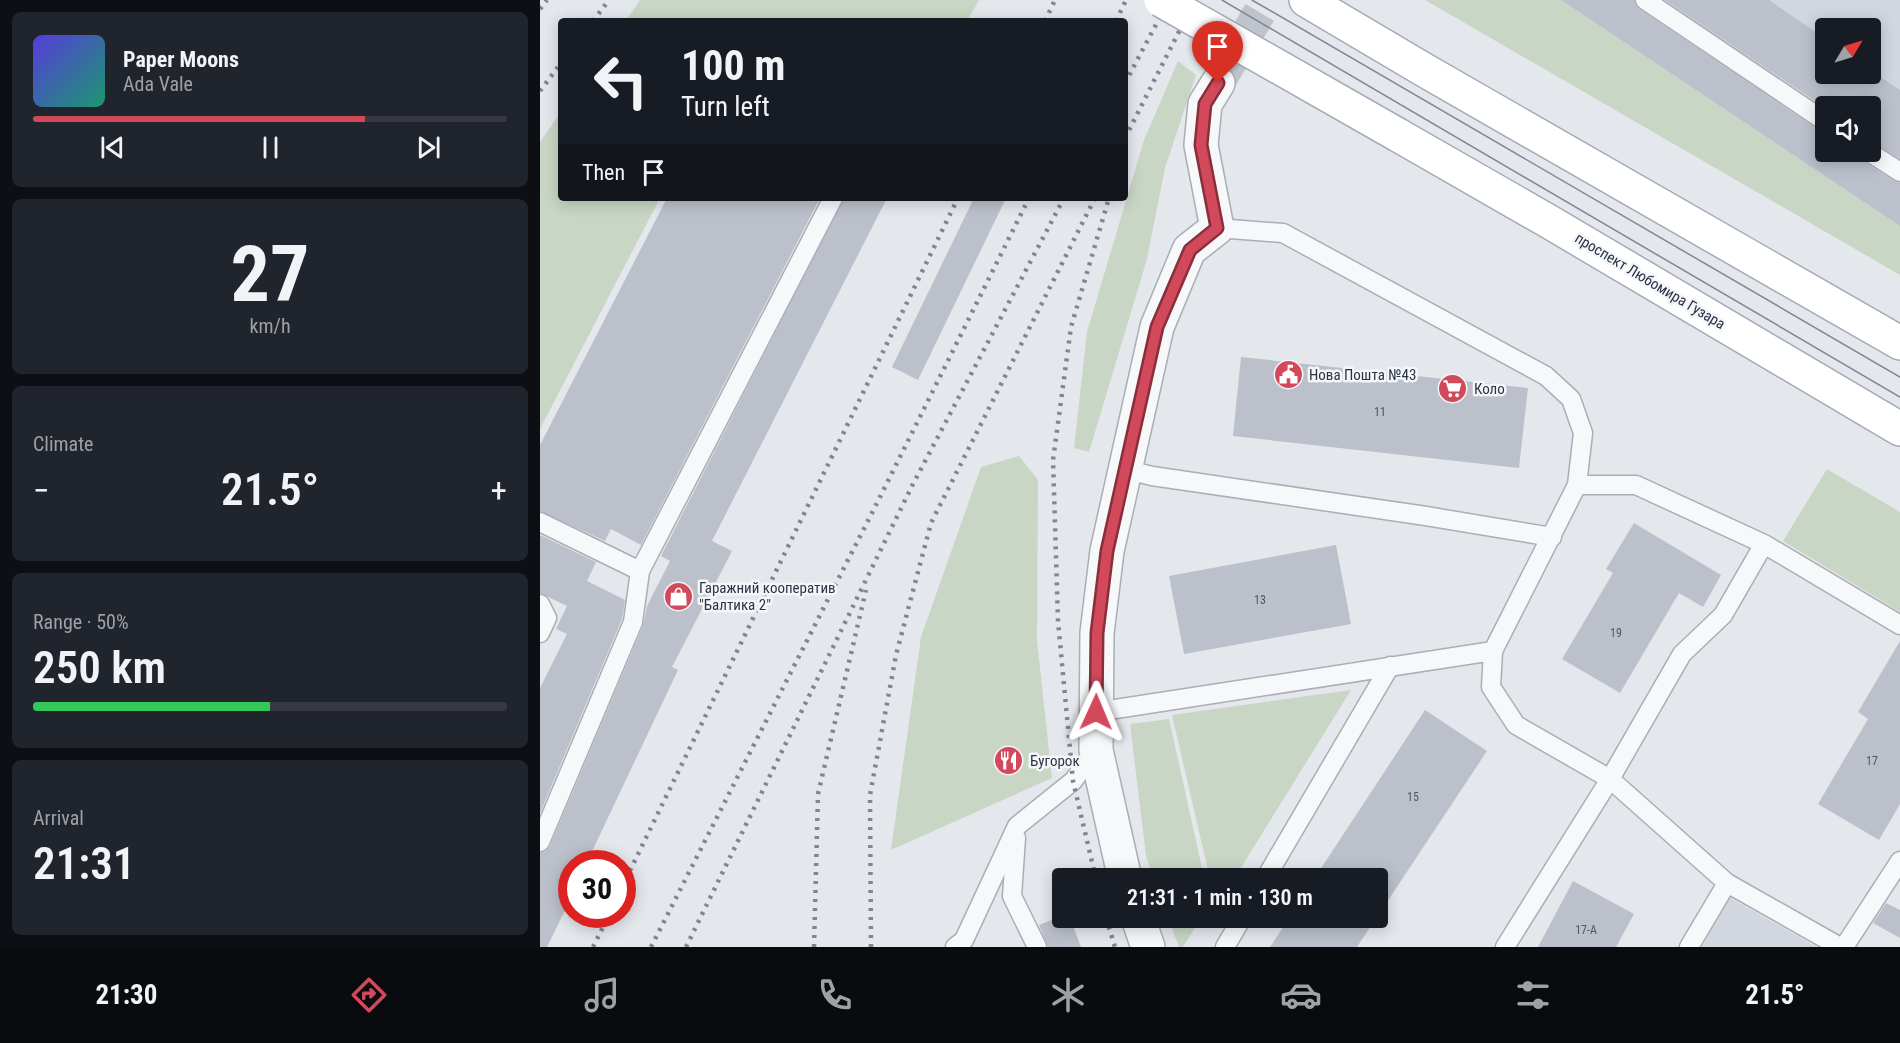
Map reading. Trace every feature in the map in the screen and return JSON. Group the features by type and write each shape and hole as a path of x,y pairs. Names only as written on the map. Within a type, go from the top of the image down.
{"main road":[{"name":"проспект Любомира Гузара","path":"1161,0 1558,227 1900,429"},
{"path":"1306,0 1900,344"}],"street":[{"path":"1123,868 1096,750 1098,621 1107,551 1157,327 1190,250 1217,228 1201,145 1205,104 1218,83"},
{"path":"1141,928 1148,947"}],"lane":[{"path":"1645,0 1815,115"},
{"path":"1881,160 1900,172"},
{"path":"540,842 633,622 640,571 831,201"},
{"path":"1217,228 1283,233 1546,376 1571,399 1583,433 1577,484 1493,651 1491,687 1516,724 1610,779 1727,883 1842,947 1900,861"},
{"path":"1124,470 1552,537"},
{"path":"1577,484 1636,485 1764,544 1900,625"},
{"path":"540,522 640,571"},
{"path":"1505,947 1610,779 1682,654 1723,615 1764,544"},
{"path":"540,604 547,618 540,633"},
{"path":"1096,712 1493,651"},
{"path":"1271,868 1390,666"},
{"path":"955,947 964,940 1017,826 1073,781 1096,750"},
{"path":"1017,826 1012,896 1037,947"},
{"path":"1689,947 1727,883"},
{"path":"1225,947 1236,928"}],"shaded area":[{"path":"1561,0 1900,0 1900,226"},
{"path":"1730,898 1817,947 1702,947"}],"green space":[{"path":"640,0 979,0 969,18 628,18"},
{"path":"1425,0 1561,0 1900,226 1900,275"},
{"path":"1178,61 1196,75 1165,168 1147,259 1089,452 1074,448 1087,332 1126,201 1128,201 1128,194 1144,140"},
{"path":"558,116 558,201 658,201 540,429 540,142"},
{"path":"1019,456 1038,480 1037,640 1052,778 891,850 921,637 981,467"},
{"path":"1827,469 1900,512 1900,612 1783,541"},
{"path":"1351,690 1241,868 1207,868 1172,715"},
{"path":"1169,719 1202,868 1150,868 1146,856 1130,724"},
{"path":"1172,928 1195,928 1183,947 1179,947"}],"building":[{"path":"1561,0 1634,0 1639,9 1815,128 1815,162 1865,162 1900,183 1900,226"},
{"path":"1665,0 1769,0 1815,31 1815,84 1881,84 1881,77 1900,90 1900,159 1881,148 1881,96 1815,96 1815,101"},
{"path":"665,201 818,201 641,545 611,529 605,541 540,511 540,445"},
{"path":"842,201 885,201 712,541 732,551 672,667 678,670 593,850 558,850 558,925 547,947 540,947 540,853 546,851 550,846 643,626 647,606 670,561 661,556"},
{"path":"973,201 1005,201 918,380 892,367"},
{"path":"1241,357 1528,388 1519,468 1233,436"},
{"path":"1634,523 1721,575 1703,607 1679,593 1620,693 1562,659 1613,573 1606,569"},
{"path":"540,535 596,562 587,581 625,600 622,619 540,813 540,688 567,634 556,629 567,606 540,593"},
{"path":"1336,545 1351,624 1184,654 1169,576"},
{"path":"1900,641 1900,804 1879,840 1818,804 1868,719 1858,712"},
{"path":"1425,710 1487,751 1388,900 1388,868 1321,868"},
{"path":"1573,881 1634,914 1616,947 1538,947"},
{"path":"1886,903 1900,910 1900,938 1873,923"},
{"path":"1052,920 1052,928 1074,928 1081,947 1048,947 1039,925"},
{"path":"1282,928 1369,928 1357,947 1270,947"}],"tunnel":[{"path":"1218,83 1267,0"}],"tram line":[{"path":"1222,0 1900,397"},
{"path":"1252,0 1900,377"}],"railway":[{"path":"540,9 547,0"},
{"path":"595,18 609,0"},
{"path":"1046,18 1055,0"},
{"path":"1117,18 1126,0"},
{"path":"1128,77 1169,0"},
{"path":"1128,132 1195,0"},
{"path":"540,91 558,67"},
{"path":"636,858 957,201"},
{"path":"651,947 1028,201"},
{"path":"686,947 913,484 1062,201"},
{"path":"871,947 870,795 896,655 931,523 1093,201"},
{"path":"1093,868 1073,781 1058,621 1053,460 1071,327 1108,201"},
{"path":"814,947 818,794 866,590"},
{"path":"593,947 602,928"},
{"path":"1109,928 1115,947"}],"place":[{"name":"Нова Пошта №43","path":"1288,375"},
{"name":"Коло","path":"1453,389"},
{"name":"Гаражний кооператив \"Балтика 2\"","path":"678,597"},
{"name":"Бугорок","path":"1009,761"}],"route":[{"path":"1096,712 1097,633 1107,551 1157,327 1190,250 1217,228 1201,145 1205,104 1218,83"}]}
